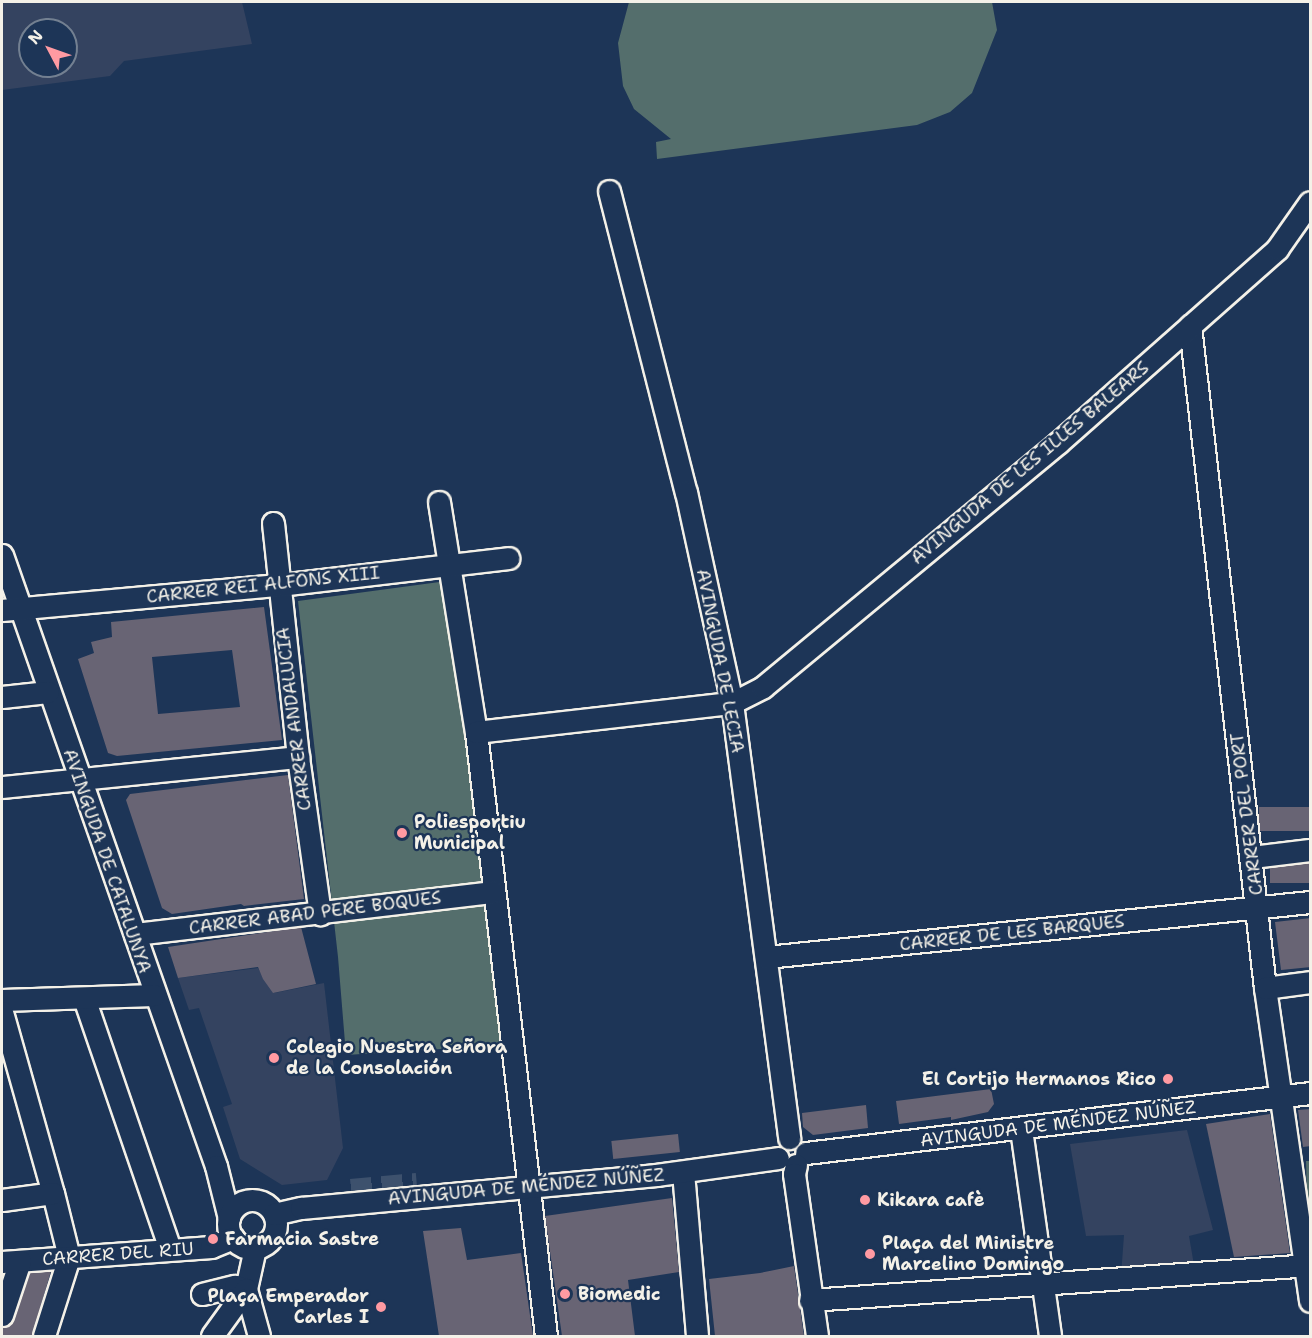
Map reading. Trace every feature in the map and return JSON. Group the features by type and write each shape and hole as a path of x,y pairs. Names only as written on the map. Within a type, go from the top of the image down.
{"street":[{"name":"AVINGUDA DE LECIA","path":"609,191 686,492 732,703 789,1138 779,1145 794,1159"},
{"name":"AVINGUDA DE LES ILLES BALEARS","path":"732,703 763,687 1058,443 1277,249 1311,202"},
{"name":"CARRER DEL PORT","path":"1190,326 1258,908 1265,988 1311,1301"},
{"path":"439,502 476,732 546,1336"},
{"name":"CARRER ANDALUCIA","path":"273,523 298,757 320,914"},
{"name":"AVINGUDA DE CATALUNYA","path":"2,555 10,609 48,692 135,934 154,996 216,1166 231,1228"},
{"name":"CARRER REI ALFONS XIII","path":"10,609 279,585 508,558"},
{"path":"2,697 48,692"},
{"path":"476,732 732,703"},
{"path":"2,787 298,757"},
{"path":"1252,857 1311,850"},
{"name":"CARRER ABAD PERE BOQUES","path":"135,934 320,914 494,891"},
{"name":"CARRER DE LES BARQUES","path":"766,957 1311,902"},
{"path":"1265,988 1311,982"},
{"path":"2,1000 154,996"},
{"path":"84,998 170,1249"},
{"path":"2,1012 69,1257 44,1336"},
{"name":"AVINGUDA DE MÉNDEZ NÚÑEZ","path":"264,1206 301,1208 683,1172 1311,1093"},
{"path":"1021,1129 1050,1336"},
{"path":"794,1159 810,1300 817,1336"},
{"name":"AVINGUDA DE CATALUNYA","path":"216,1166 230,1186 264,1206"},
{"path":"683,1172 697,1336"},
{"path":"417,1183 455,1179 484,1190"},
{"path":"264,1206 276,1229 273,1236 255,1248 242,1245 231,1228 237,1205 264,1206 311,1193 351,1189"},
{"path":"2,1200 53,1193"},
{"name":"CARRER DEL RIU","path":"11,1262 211,1247 231,1228"},
{"path":"212,1336 241,1287 255,1248"},
{"path":"2,1314 11,1262"},
{"path":"810,1300 1306,1265"},
{"path":"202,1294 241,1287"},
{"path":"241,1287 259,1336"}],"shaded area":[{"path":"2,2 242,2 252,44 124,61 110,76 2,90"},
{"name":"Colegio Nuestra Señora de la Consolación","path":"258,968 274,993 324,983 343,1148 327,1180 282,1185 240,1159 223,1107 232,1104 199,1008 189,1010 178,978"},
{"path":"1187,1130 1213,1230 1189,1236 1195,1271 1121,1276 1124,1235 1086,1236 1070,1144"}],"green space":[{"path":"629,2 992,2 997,30 972,93 950,112 917,125 657,159 656,142 671,139 634,109 623,86 618,43"},
{"path":"447,581 505,1045 346,1055 338,957 298,601"},
{"path":"1306,1161 1310,1161 1308,1237"}],"building":[{"path":"264,607 282,740 117,756 108,753 78,659 94,653 91,642 112,637 111,622","holes":["232,650 240,707 158,714 152,657"]},
{"path":"288,775 304,899 244,906 241,904 172,914 162,908 126,800 130,794"},
{"path":"1259,807 1310,807 1310,831 1259,831"},
{"path":"1270,863 1310,863 1310,883 1270,883"},
{"path":"1311,918 1311,967 1281,970 1275,922"},
{"path":"301,927 316,984 273,993 258,967 178,978 168,947"},
{"path":"991,1089 994,1104 988,1112 951,1120 951,1117 899,1124 896,1101"},
{"path":"866,1105 868,1128 813,1135 803,1127 802,1113"},
{"path":"1311,1109 1311,1146 1303,1147 1298,1110"},
{"path":"1270,1114 1290,1253 1234,1257 1206,1124"},
{"path":"678,1134 680,1152 613,1159 611,1141"},
{"path":"672,1198 679,1272 628,1280 635,1336 562,1336 545,1216"},
{"path":"461,1228 467,1260 521,1253 533,1336 439,1336 423,1231"},
{"path":"794,1266 804,1336 715,1336 709,1279"},
{"path":"51,1271 32,1336 2,1336 2,1327 10,1325 14,1319 30,1273"}],"tunnel":[{"path":"351,1189 417,1183"}],"place":[{"name":"Poliesportiu Municipal","path":"402,833"},
{"name":"Colegio Nuestra Señora de la Consolación","path":"274,1058"},
{"name":"El Cortijo Hermanos Rico","path":"1168,1079"},
{"name":"Kikara cafè","path":"865,1200"},
{"name":"Farmacia Sastre","path":"213,1239"},
{"name":"Plaça del Ministre Marcelino Domingo","path":"870,1254"},
{"name":"Biomedic","path":"565,1294"},
{"name":"Plaça Emperador Carles I","path":"381,1307"}]}
